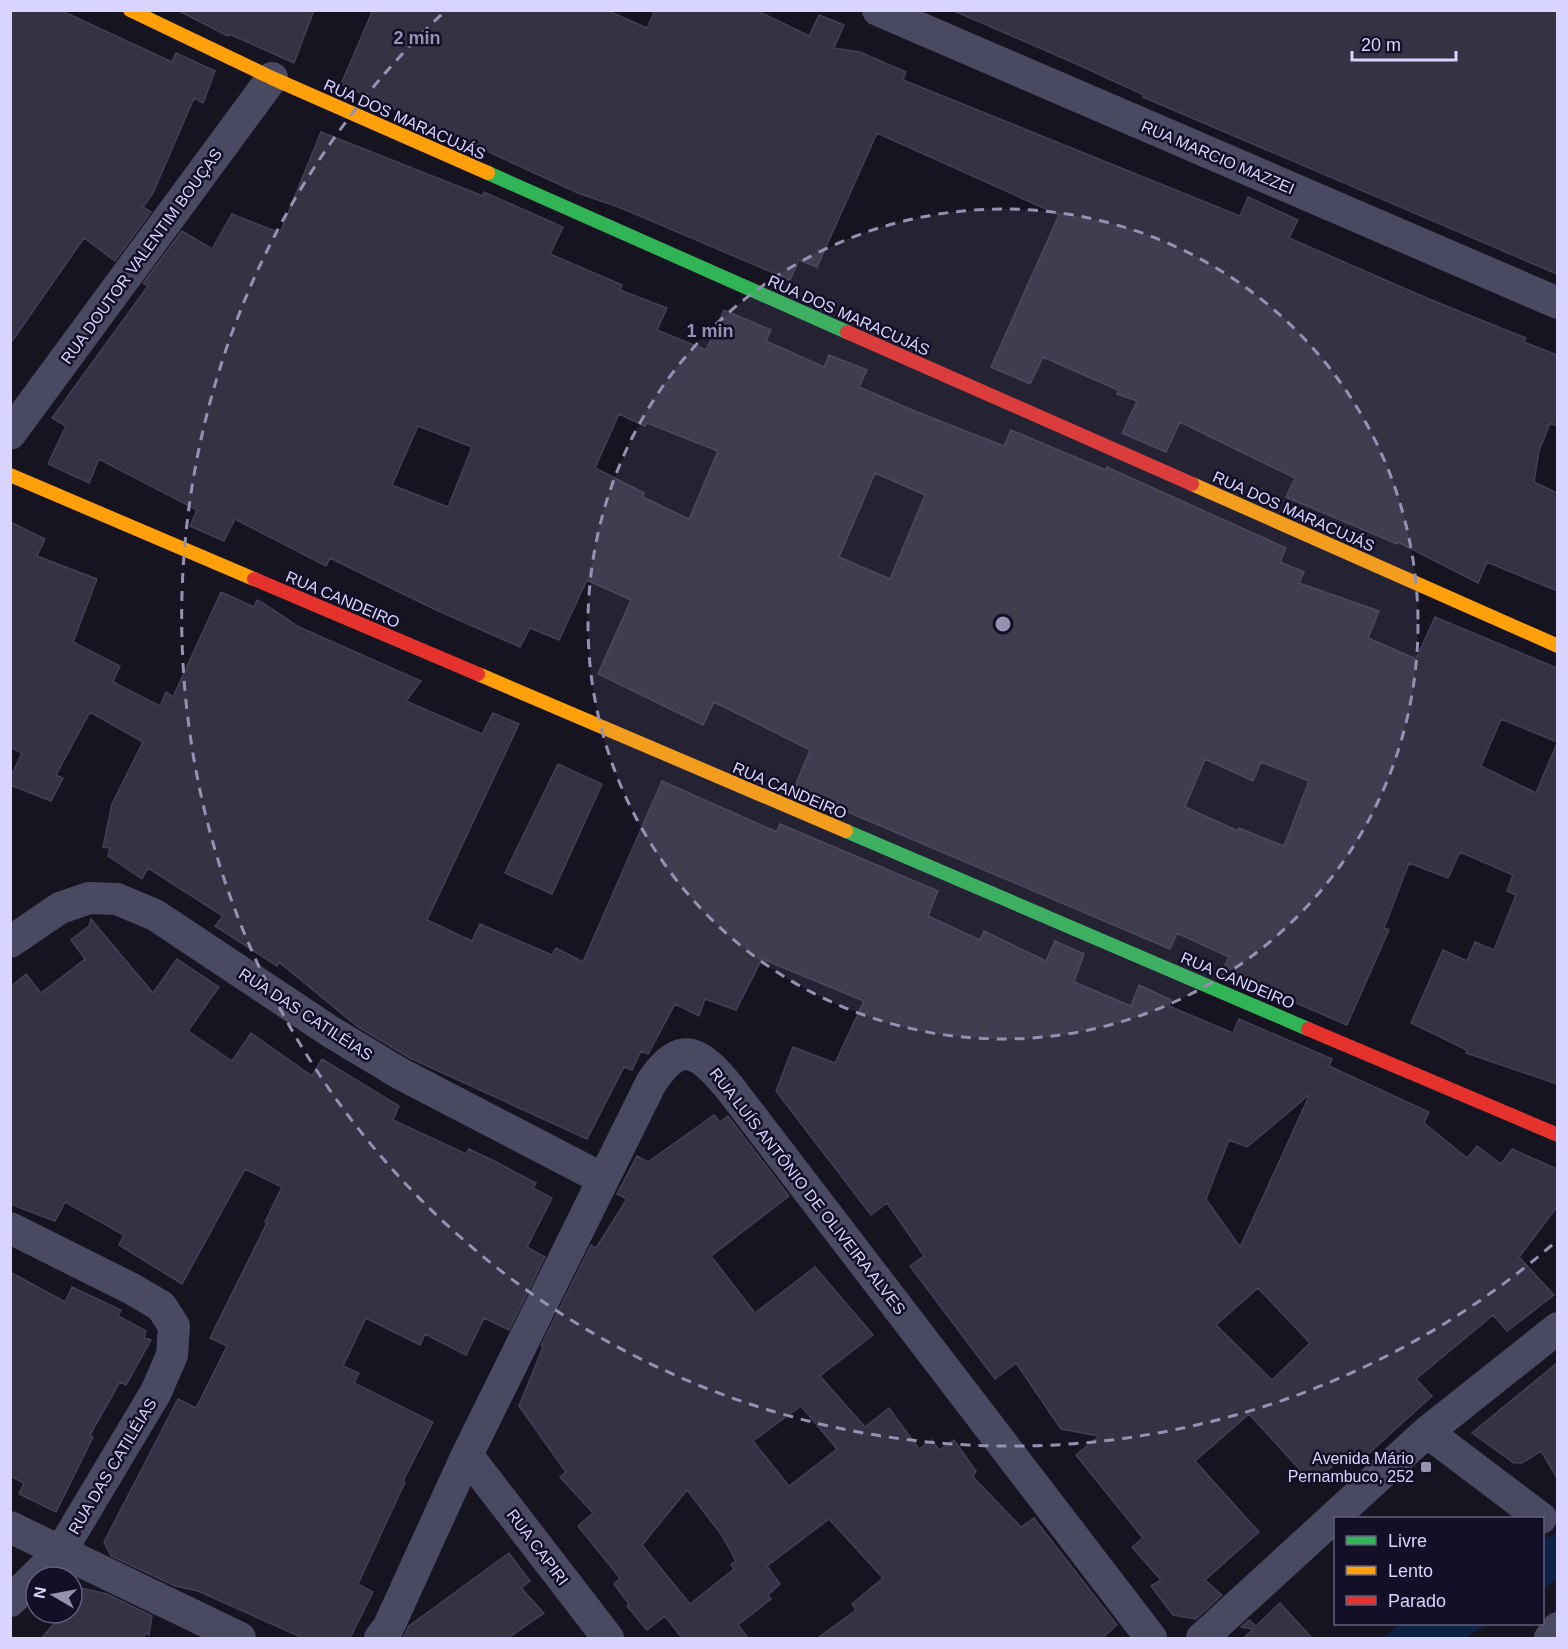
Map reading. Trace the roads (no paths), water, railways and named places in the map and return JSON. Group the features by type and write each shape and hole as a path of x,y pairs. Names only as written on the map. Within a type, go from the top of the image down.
{"street":[{"name":"RUA DOS MARACUJÁS","path":"130,10 272,78 1557,646"},
{"name":"RUA MARCIO MAZZEI","path":"878,10 1557,303"},
{"name":"RUA DOUTOR VALENTIM BOUÇAS","path":"10,434 272,78"},
{"name":"RUA CANDEIRO","path":"10,475 1557,1134"},
{"name":"RUA DAS CATILÉIAS","path":"10,942 60,908 89,898 117,899 155,915 331,1032 401,1074 603,1179"},
{"name":"RUA LUÍS ANTÔNIO DE OLIVEIRA ALVES","path":"380,1638 388,1628 467,1455 651,1083 664,1064 677,1054 692,1055 705,1061 729,1087 1152,1638"},
{"name":"RUA DAS CATILÉIAS","path":"10,1228 161,1306 174,1326 172,1355 156,1392 61,1551 10,1601"},
{"path":"1202,1638 1426,1432 1557,1328"},
{"path":"1426,1432 1538,1517"},
{"name":"RUA CAPIRI","path":"467,1455 608,1638"},
{"path":"10,1527 240,1638"},
{"path":"1550,1638 1557,1628"}],"water":[{"path":"1557,1533 1557,1579 1544,1588 1544,1539"},
{"path":"1399,1625 1486,1625 1465,1638 1383,1638"}],"place":[{"name":"Avenida Mário Pernambuco, 252","path":"1426,1467"}]}
